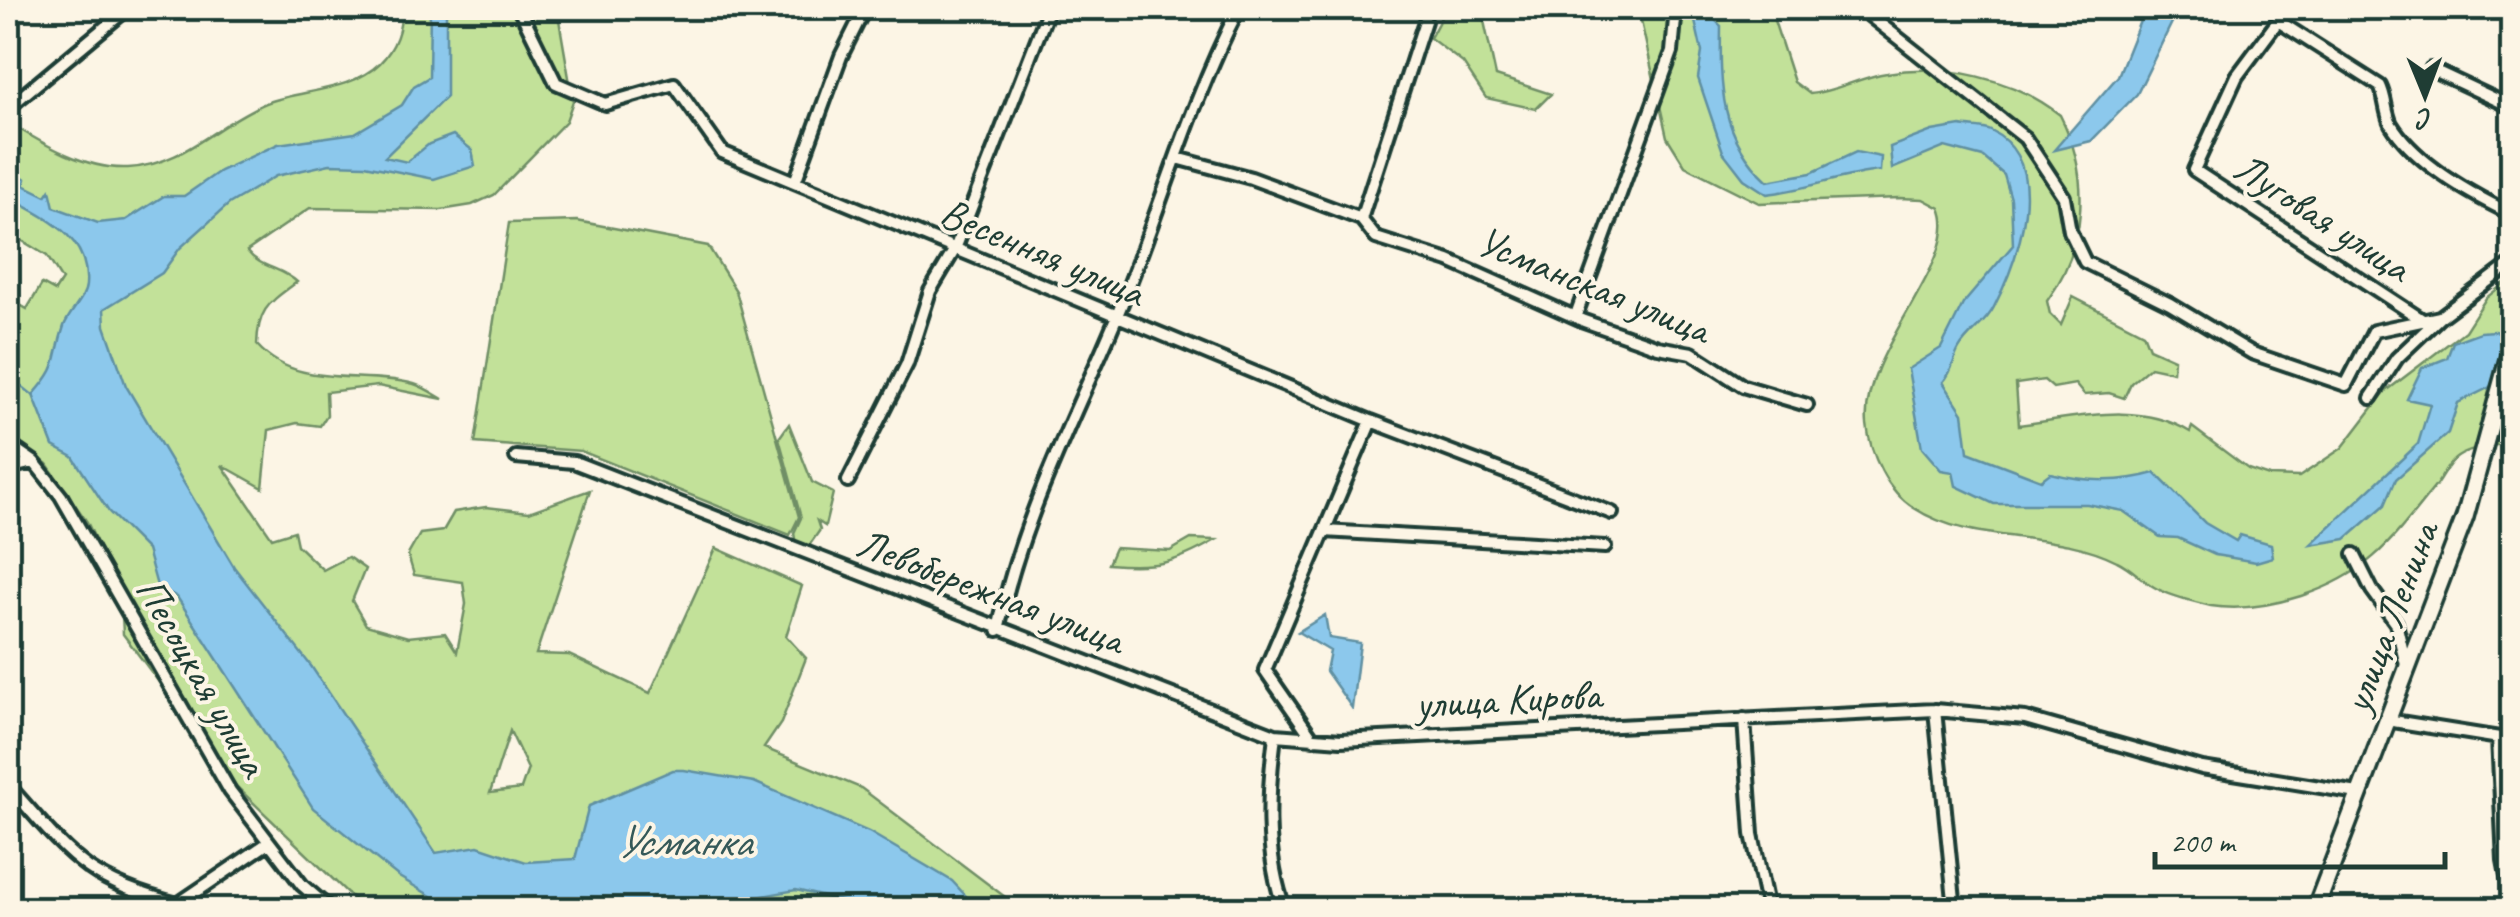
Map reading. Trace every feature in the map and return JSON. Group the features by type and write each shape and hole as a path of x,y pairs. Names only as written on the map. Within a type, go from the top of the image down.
{"main road":[{"name":"улица Ленина","path":"2316,910 2465,517 2512,345"}],"street":[{"path":"8,108 128,8"},
{"name":"Весенняя улица","path":"520,8 556,83 605,104 674,84 722,152 1117,317 1612,513"},
{"path":"795,182 841,56 865,8"},
{"path":"848,482 908,364 930,291 956,249 1049,8"},
{"path":"998,630 1007,586 1048,470 1117,317 1212,59 1239,8"},
{"path":"1576,316 1672,52 1676,8"},
{"name":"Луговая улица","path":"1860,8 2025,138 2064,197 2070,232 2085,262 2170,304 2252,353 2346,385 2374,331 2440,317 2512,263"},
{"path":"1360,219 1425,21"},
{"name":"Луговая улица","path":"2421,319 2194,170 2238,76 2278,21 2380,86 2389,120 2405,142 2471,192 2512,214"},
{"path":"2431,68 2512,107"},
{"name":"Усманская улица","path":"1178,158 1251,178 1360,219 1376,238 1449,262 1658,347 1692,353 1744,386 1808,405"},
{"path":"2372,398 2397,358 2440,317"},
{"path":"1313,739 1265,670 1371,420"},
{"name":"Песоцкая улица","path":"8,444 34,462 61,496 230,791 302,884 331,910"},
{"name":"Левобережная улица","path":"516,457 574,462 998,630 1275,734"},
{"path":"8,468 34,462"},
{"path":"1324,532 1605,547"},
{"path":"2354,554 2372,590 2396,623 2406,666"},
{"path":"1936,710 1955,910"},
{"name":"улица Кирова","path":"1275,734 1313,739 1936,710 2025,718 2202,768 2358,793"},
{"path":"1744,719 1752,834 1768,910"},
{"path":"2387,720 2512,740"},
{"path":"1275,734 1267,797 1278,890 1285,910"},
{"path":"2498,738 2504,860 2512,902"},
{"path":"8,784 76,862 122,890 178,904 268,842"}],"green space":[{"path":"402,8 557,8 573,101 566,121 494,195 472,205 441,210 310,208 247,251 297,282 272,301 260,322 257,345 273,359 311,373 414,384 443,399 378,386 326,392 327,415 320,426 297,423 269,430 263,488 222,465 272,538 294,531 297,545 323,570 348,557 365,569 352,601 366,625 408,637 445,633 457,652 466,604 463,582 414,575 408,555 420,534 443,531 454,512 486,507 529,512 590,490 536,654 569,655 650,693 716,548 802,586 786,636 806,658 781,723 764,748 861,788 1021,909 364,909 237,787 123,634 121,594 87,522 47,464 8,435 8,298 27,309 42,284 55,291 62,280 47,256 8,232 8,122 50,147 96,165 148,165 183,151 266,103 355,80 390,51","holes":["510,731 528,769 521,789 490,793"]},
{"path":"1446,8 1482,12 1496,76 1551,94 1536,109 1486,98 1463,63 1430,38"},
{"path":"1638,8 1770,8 1794,82 1810,94 1877,75 1931,70 2000,83 2060,115 2077,162 2080,210 2070,257 2047,301 2050,314 2061,325 2073,297 2143,333 2149,348 2174,359 2173,372 2150,367 2131,383 2124,398 2109,393 2084,395 2075,384 2053,388 2044,380 2016,384 2019,425 2107,414 2150,416 2190,432 2192,427 2248,469 2269,476 2299,477 2342,448 2385,392 2465,331 2486,298 2512,277 2512,440 2455,459 2404,525 2361,567 2324,588 2256,606 2234,608 2189,601 2160,590 2122,564 2092,551 1937,520 1904,501 1888,482 1876,459 1867,424 1869,396 1879,367 1937,253 1943,229 1940,208 1923,199 1899,198 1759,203 1685,166 1667,137"},
{"path":"577,221 708,246 736,291 799,517 790,535 581,451 475,443 509,223"},
{"path":"789,424 812,482 833,493 825,526 817,521 820,530 806,550 796,545 794,533 801,518 779,438"},
{"path":"1191,539 1216,540 1164,562 1108,564 1115,548 1170,551"}],"water":[{"name":"Усманка","path":"430,8 446,8 446,97 385,157 407,162 429,144 453,135 472,150 475,166 434,179 365,165 330,164 276,176 229,204 180,248 162,273 104,309 105,326 126,386 234,567 311,666 436,853 478,846 526,862 575,859 589,806 673,770 684,770 754,782 869,832 952,881 978,909 874,909 796,890 690,909 453,909 399,877 313,808 177,597 157,586 147,550 109,512 73,457 53,446 33,395 52,369 64,326 85,290 85,268 80,253 62,230 8,197 8,168 26,179 24,185 46,196 50,190 54,207 98,223 126,220 164,196 184,196 220,171 278,144 355,133 402,105 414,86 429,77"},
{"path":"1692,8 1710,8 1711,16 1721,26 1726,110 1740,147 1768,181 1811,173 1856,152 1881,157 1880,171 1767,194 1744,179 1723,152 1698,78 1702,52"},
{"path":"2115,8 2179,8 2137,94 2091,141 2054,150 2118,76 2140,21"},
{"path":"1961,126 1988,130 2010,146 2021,165 2026,188 2020,240 2003,288 1991,313 1959,349 1943,382 1963,413 1968,452 2041,480 2050,473 2103,480 2155,473 2205,523 2236,541 2240,535 2271,544 2273,557 2256,562 2215,555 2178,538 2160,537 2123,511 2087,504 1994,504 1956,486 1953,472 1941,470 1922,448 1908,369 1941,348 1963,304 2013,245 2011,199 2004,175 1983,157 1945,147 1892,169 1890,147 1932,131"},
{"path":"2495,331 2506,334 2500,372 2490,387 2458,403 2448,433 2396,479 2385,505 2346,539 2310,545 2418,444 2430,404 2407,399 2422,368 2447,358 2453,342"},
{"path":"1325,615 1329,638 1360,643 1352,708 1326,671 1330,651 1298,632"}],"waterway":[{"path":"8,375 34,396"}]}
